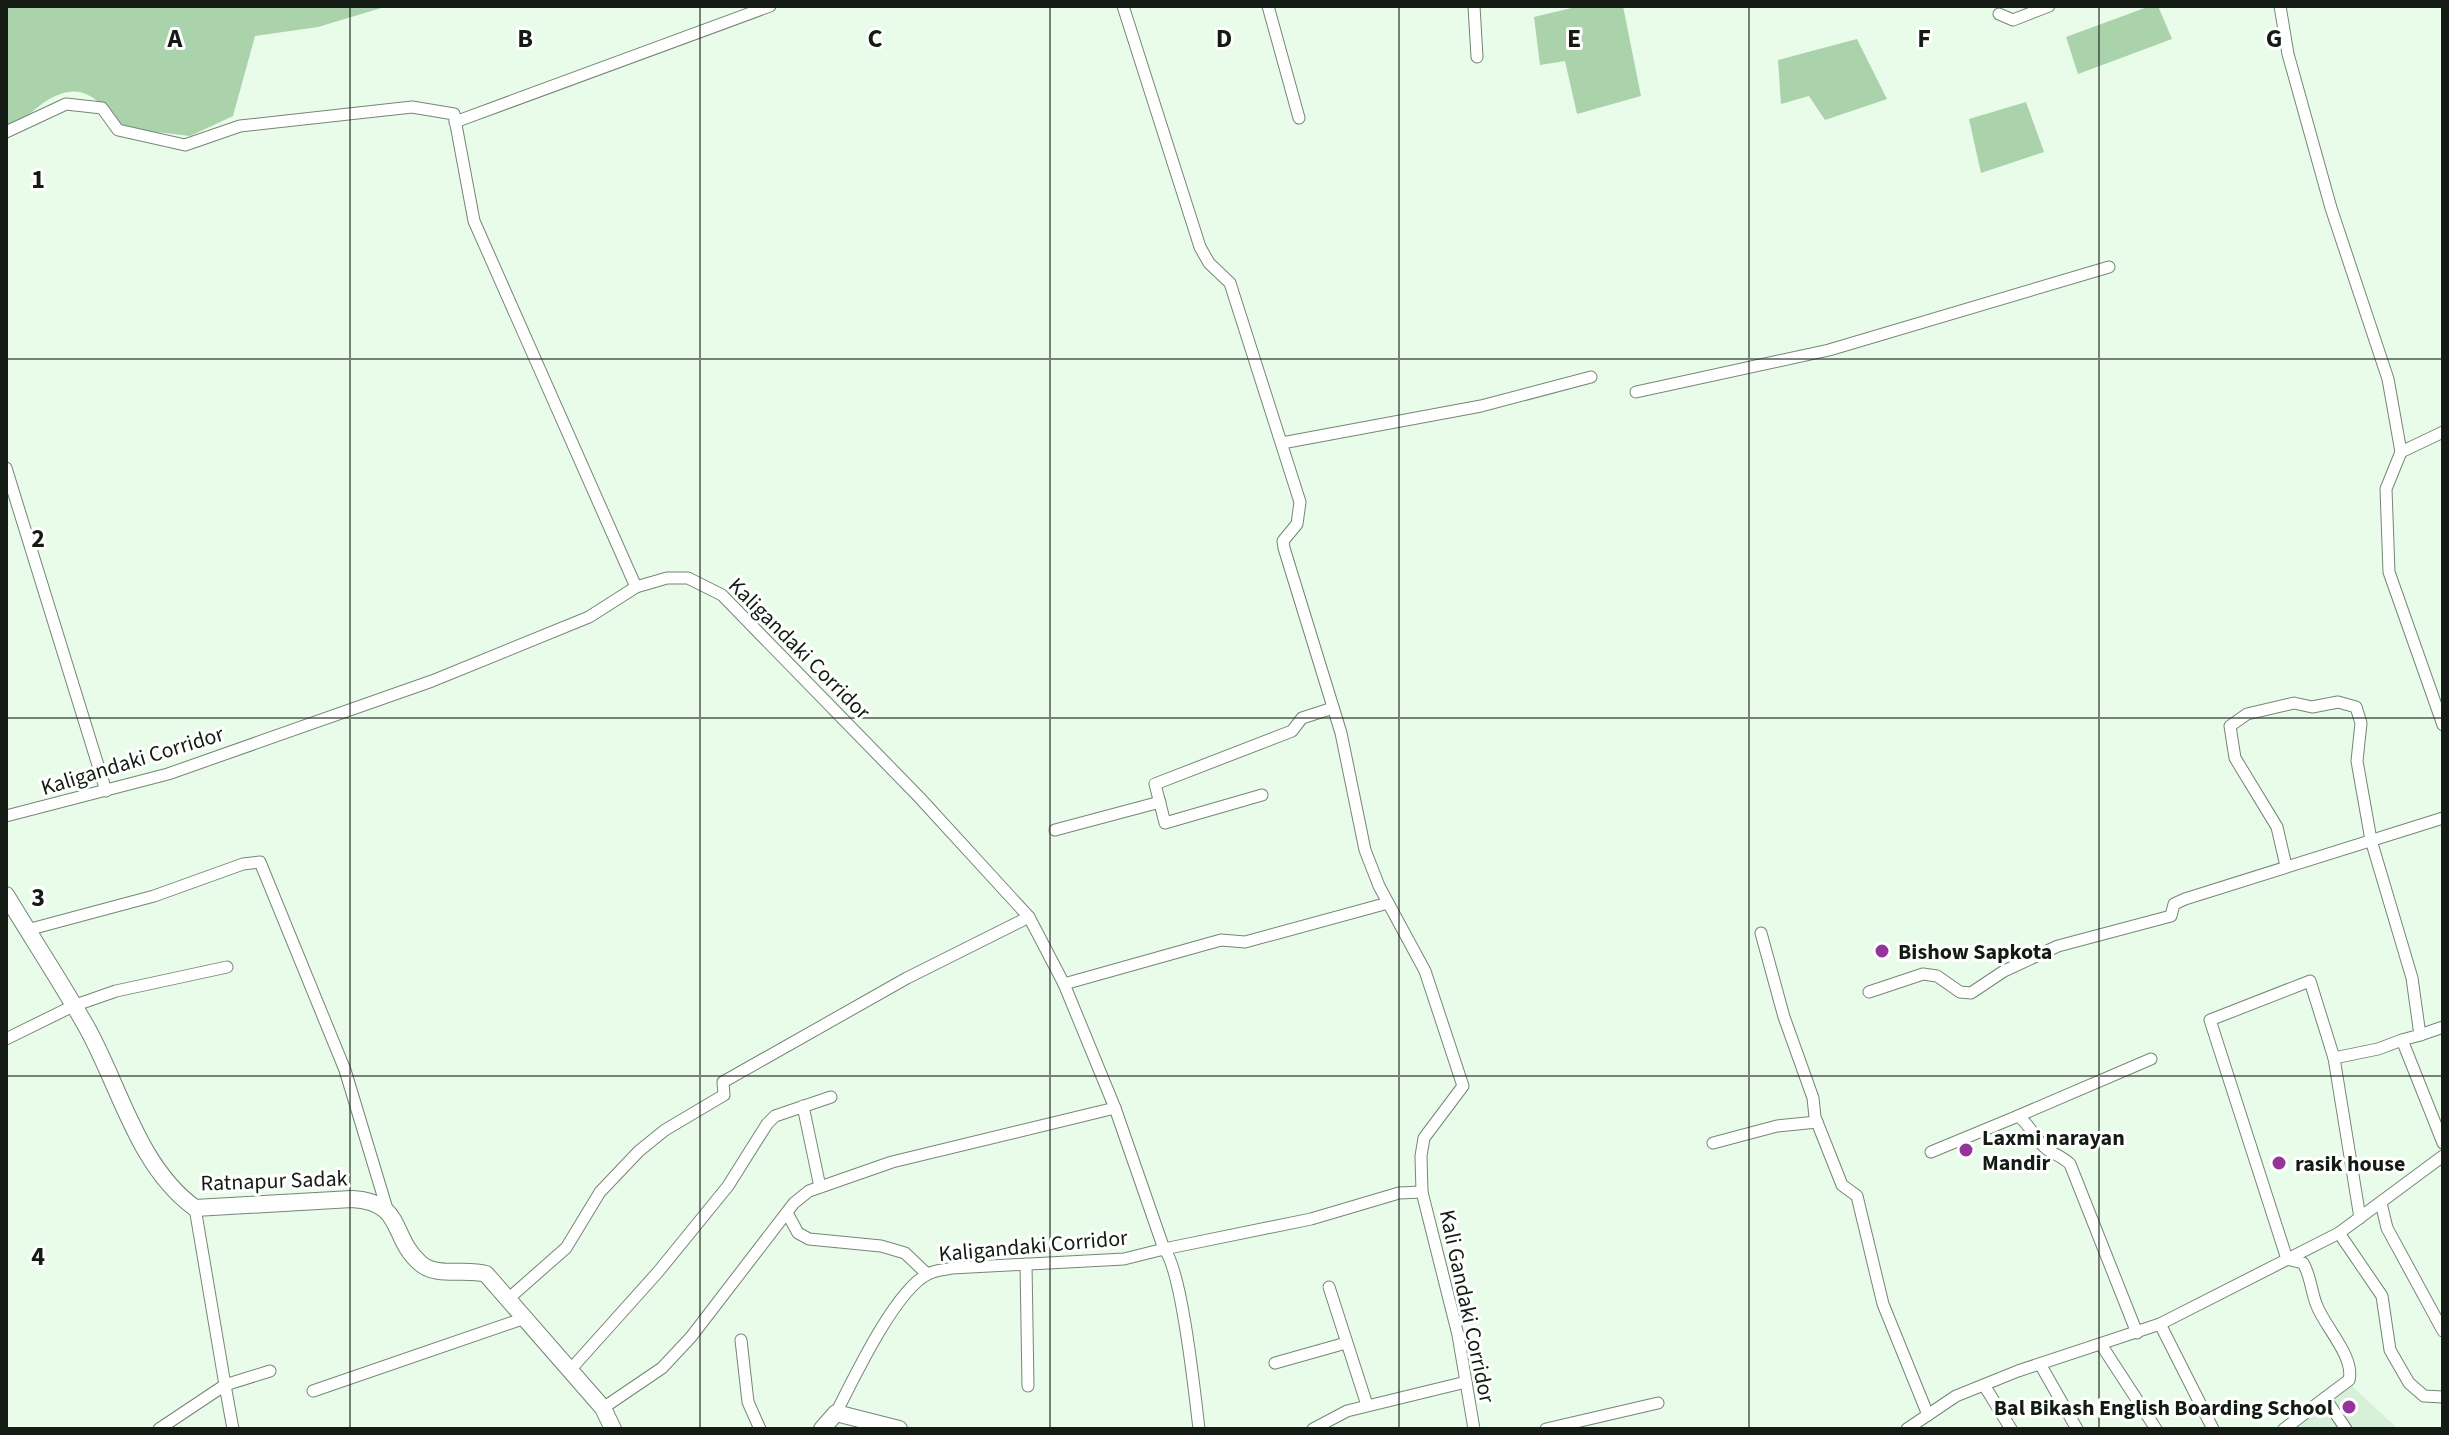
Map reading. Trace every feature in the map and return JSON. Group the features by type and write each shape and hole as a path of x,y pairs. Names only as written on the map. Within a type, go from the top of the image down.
{"main road":[{"name":"Ratnapur Sadak","path":"6,895 86,1026 145,1149 178,1196 195,1208 352,1199 368,1200 387,1209"},
{"path":"387,1209 421,1265 439,1271 472,1270 486,1274 603,1408 613,1429"},
{"path":"822,1429 836,1413 899,1429"}],"street":[{"path":"455,122 770,6"},
{"path":"1064,984 1221,940 1245,942 1388,903 1365,850 1333,708 1284,548 1283,541 1297,524 1300,502 1230,283 1209,263 1200,247 1123,6"},
{"path":"1268,6 1299,118"},
{"path":"1474,6 1477,57"},
{"path":"1999,14 2013,20 2049,6"},
{"path":"2280,6 2286,45 2331,208 2388,379 2401,452 2386,489 2389,572 2443,725"},
{"path":"6,132 66,104 102,108 118,130 185,145 240,126 412,107 454,114 474,221 636,587"},
{"path":"1636,392 1829,350 2109,267"},
{"path":"1282,443 1481,406 1591,377"},
{"path":"2401,452 2443,432"},
{"path":"6,468 106,791"},
{"name":"Kaligandaki Corridor","path":"6,816 168,774 432,681 589,617 636,587 667,578 688,578 722,595 919,797 1029,917 1064,984 1115,1108 1164,1249"},
{"path":"2286,866 2277,827 2235,758 2230,726 2247,714 2294,703 2312,707 2338,702 2356,707 2361,723 2357,761 2371,840 2412,978 2420,1035"},
{"path":"1262,795 1165,823 1155,784 1292,731 1302,718 1333,708"},
{"path":"1055,830 1160,802"},
{"path":"1869,992 1923,974 1937,976 1960,992 1971,993 2004,971 2058,946 2171,916 2174,904 2443,818"},
{"path":"27,930 154,896 243,864 260,862 265,866 345,1070 387,1209"},
{"name":"Kali Gandaki Corridor","path":"1388,903 1425,971 1463,1086 1424,1138 1422,1192 1474,1429"},
{"path":"508,1299 566,1248 600,1192 639,1151 665,1130 724,1095 723,1082 907,978 1029,917"},
{"path":"1761,933 1784,1017 1813,1098 1817,1122 1842,1185 1857,1196 1883,1304 1926,1421"},
{"path":"6,1039 73,1006 116,991 227,967"},
{"path":"2287,1259 2210,1020 2310,981 2334,1058 2360,1218"},
{"path":"2334,1058 2443,1027"},
{"path":"2402,1040 2443,1143"},
{"path":"1931,1152 2151,1059"},
{"path":"571,1369 728,1186 767,1124 775,1116 831,1097"},
{"path":"803,1106 820,1187"},
{"path":"603,1408 662,1368 691,1337 794,1203 820,1187 892,1162 1115,1108"},
{"path":"2018,1116 2050,1152 2059,1153 2070,1164 2137,1333"},
{"path":"1713,1143 1777,1126 1817,1122"},
{"path":"1907,1429 1926,1421 1956,1396 2160,1324 2339,1233 2443,1156"},
{"name":"Kaligandaki Corridor","path":"836,1413 877,1335 904,1297 927,1274 952,1268 1124,1259 1311,1219 1399,1193 1422,1192"},
{"path":"2381,1203 2387,1228 2443,1331"},
{"path":"195,1208 233,1429"},
{"path":"787,1213 798,1233 809,1239 881,1246 905,1253 927,1274"},
{"path":"2339,1233 2382,1296 2390,1350 2409,1383 2424,1396 2443,1397"},
{"path":"1164,1249 1171,1257 1199,1429"},
{"path":"2284,1429 2349,1380 2349,1366 2317,1306 2307,1269 2303,1263 2287,1259"},
{"path":"1026,1264 1028,1386"},
{"path":"1329,1287 1367,1405"},
{"path":"313,1391 525,1318"},
{"path":"2160,1324 2213,1429"},
{"path":"741,1340 748,1402 760,1429"},
{"path":"1275,1363 1346,1343"},
{"path":"2102,1346 2156,1429"},
{"path":"2040,1364 2077,1429"},
{"path":"159,1429 225,1385 270,1371"},
{"path":"1313,1429 1332,1417 1367,1405 1466,1382"},
{"path":"1984,1385 2011,1429"},
{"path":"2325,1398 2346,1429"},
{"path":"1546,1429 1658,1403"}],"shaded area":[{"path":"6,6 388,6 318,27 255,36 233,116 190,136 122,128 97,100 79,92 57,95 6,128"},
{"path":"1580,6 1623,6 1641,96 1577,114 1565,61 1540,65 1534,17"},
{"path":"2150,6 2158,6 2172,39 2078,74 2066,37"},
{"path":"1857,39 1887,99 1825,120 1809,96 1781,104 1778,60"},
{"path":"2026,102 2044,152 1981,173 1969,119"},
{"name":"Bal Bikash English Boarding School","path":"2352,1386 2398,1429 2295,1429"}],"place":[{"name":"Bishow Sapkota","path":"1882,951"},
{"name":"Laxmi narayan Mandir","path":"1966,1150"},
{"name":"rasik house","path":"2279,1163"},
{"name":"Bal Bikash English Boarding School","path":"2349,1407"}]}
